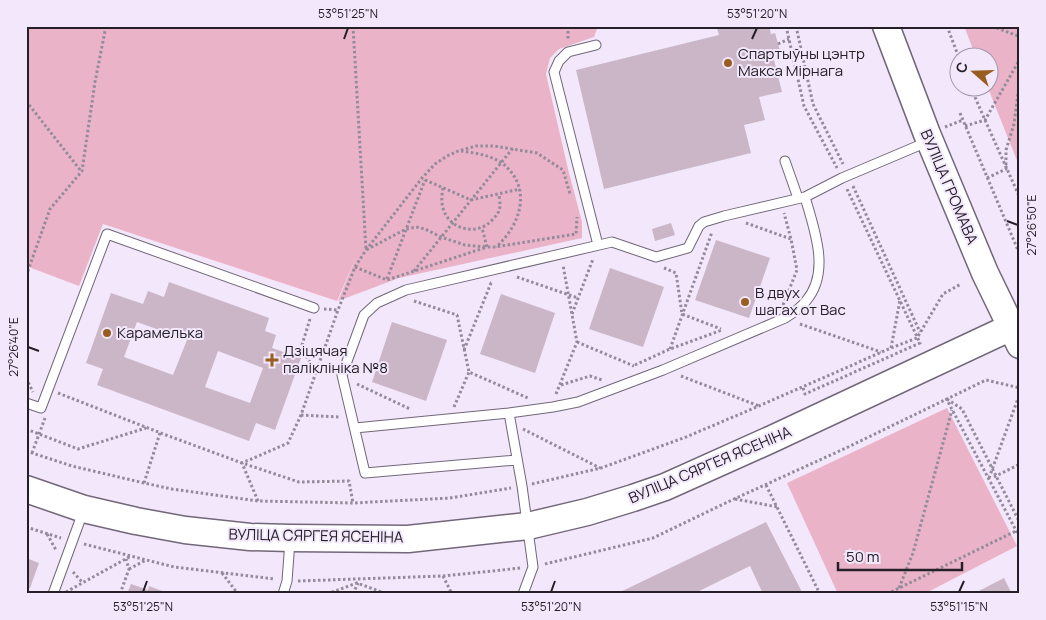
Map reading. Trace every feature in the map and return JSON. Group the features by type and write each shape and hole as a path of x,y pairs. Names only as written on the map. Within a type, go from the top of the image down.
{"main road":[{"name":"ВУЛІЦА ГРОМАВА","path":"886,26 930,141 985,273 1017,332"},
{"name":"ВУЛІЦА СЯРГЕЯ ЯСЕНІНА","path":"26,489 84,509 185,530 250,537 408,539 528,526 587,512 665,487 1017,332"}],"lane":[{"path":"596,44 568,52 559,60 554,72 598,245"},
{"path":"517,460 365,473 342,375 364,315 377,303 406,290 612,242 656,257 688,248 699,226 704,222 801,197 930,141"},
{"path":"354,428 509,413 578,402 663,370 785,318 807,301 815,287 819,274 819,260 816,237 785,161"},
{"path":"26,403 41,408 106,234 314,308"},
{"path":"509,413 522,486 533,567 523,594"},
{"path":"53,594 84,509"},
{"path":"283,594 287,581 290,538"}],"path":[{"path":"26,276 50,209 82,171 95,82 106,26"},
{"path":"352,26 366,250"},
{"path":"786,26 804,106 842,178 920,343 806,394 803,388"},
{"path":"947,26 955,48"},
{"path":"992,26 1019,34 1020,42"},
{"path":"778,44 789,40"},
{"path":"965,126 984,120 1020,59"},
{"path":"1006,169 1006,150 1014,124 1020,78"},
{"path":"975,98 1020,198"},
{"path":"26,102 82,171"},
{"path":"960,112 1020,255"},
{"path":"242,463 288,443 301,416 355,267 366,250 435,164 458,151 476,146 513,148 537,153 564,170 573,202"},
{"path":"413,271 513,148"},
{"path":"458,151 486,155 501,163 518,182 521,201 518,214 513,227 495,247"},
{"path":"987,178 1006,169"},
{"path":"423,179 471,200 520,189"},
{"path":"387,280 423,179"},
{"path":"443,188 443,208 453,223 463,229 473,230 482,228 491,222 498,214 500,205 498,194"},
{"path":"775,310 783,305 797,270 782,203"},
{"path":"366,250 406,229 416,227 465,245 488,247 576,234 577,218 575,210"},
{"path":"724,216 791,239"},
{"path":"482,228 488,247"},
{"path":"670,349 713,229"},
{"path":"355,267 387,280 488,247"},
{"path":"556,396 577,342 561,254"},
{"path":"572,314 594,256"},
{"path":"659,267 676,273 682,314"},
{"path":"514,276 578,298"},
{"path":"464,351 491,283 499,281"},
{"path":"917,338 943,294 961,284"},
{"path":"890,356 889,349 900,300"},
{"path":"413,301 457,315 469,372 454,408"},
{"path":"314,308 301,348 316,373"},
{"path":"626,370 670,349 722,329 682,314"},
{"path":"785,318 882,352"},
{"path":"577,342 634,366"},
{"path":"663,370 759,406"},
{"path":"469,372 529,398 520,400"},
{"path":"560,385 590,376 601,380 609,377"},
{"path":"353,383 410,409"},
{"path":"48,388 146,428 299,482 349,481 353,503"},
{"path":"989,479 1020,393"},
{"path":"1020,523 962,409 946,398 1018,530 1020,538"},
{"path":"445,409 464,406"},
{"path":"899,588 913,553 952,410"},
{"path":"509,413 524,430 601,468"},
{"path":"301,416 352,417"},
{"path":"32,453 45,417"},
{"path":"26,429 78,449 146,428"},
{"path":"144,483 160,433"},
{"path":"242,463 258,502"},
{"path":"989,479 1020,464"},
{"path":"766,485 820,594"},
{"path":"734,499 778,507"},
{"path":"888,594 1018,530"},
{"path":"120,594 128,569 124,554"},
{"path":"64,594 132,556"},
{"path":"128,569 146,560"},
{"path":"222,572 238,594"},
{"path":"443,576 452,594"},
{"path":"353,594 358,581"},
{"path":"327,594 358,581 387,594"}],"shaded area":[{"path":"26,26 598,26 594,37 559,49 550,58 546,74 582,222 582,238 399,278 338,301 357,255 337,301 103,224 79,286 26,266"},
{"path":"964,26 1020,26 1020,168 992,98 998,98 998,48 973,48"},
{"path":"947,408 1017,546 924,594 838,594 787,483"}],"building":[{"path":"725,26 769,26 771,34 775,33 781,54 773,56 782,92 759,97 765,120 744,125 751,153 604,189 576,70 719,35 717,28"},
{"path":"671,223 675,235 655,241 652,229"},
{"path":"716,240 770,258 749,318 695,300"},
{"path":"610,268 664,287 643,347 589,329"},
{"name":"Дзіцячая паліклініка №8","path":"169,282 269,318 265,331 276,335 272,348 301,358 275,430 256,423 249,441 97,385 103,369 86,363 111,293 143,304 148,291 164,297","holes":["137,322 187,340 173,375 124,357","218,351 263,368 250,403 205,387"]},
{"path":"501,294 555,313 535,373 480,354"},
{"path":"392,322 447,340 426,401 372,382"},
{"path":"766,522 803,594 763,594 750,566 693,594 616,594"},
{"path":"26,558 39,563 30,588 26,587"},
{"path":"1004,578 1012,594 973,594"},
{"path":"131,584 148,590 149,586 170,594 127,594"}],"place":[{"name":"Спартыўны цэнтр Макса Мірнага","path":"728,63"},
{"name":"В двух шагах от Вас","path":"745,302"},
{"name":"Карамелька","path":"107,333"},
{"name":"Дзіцячая паліклініка №8","path":"272,360"}]}
